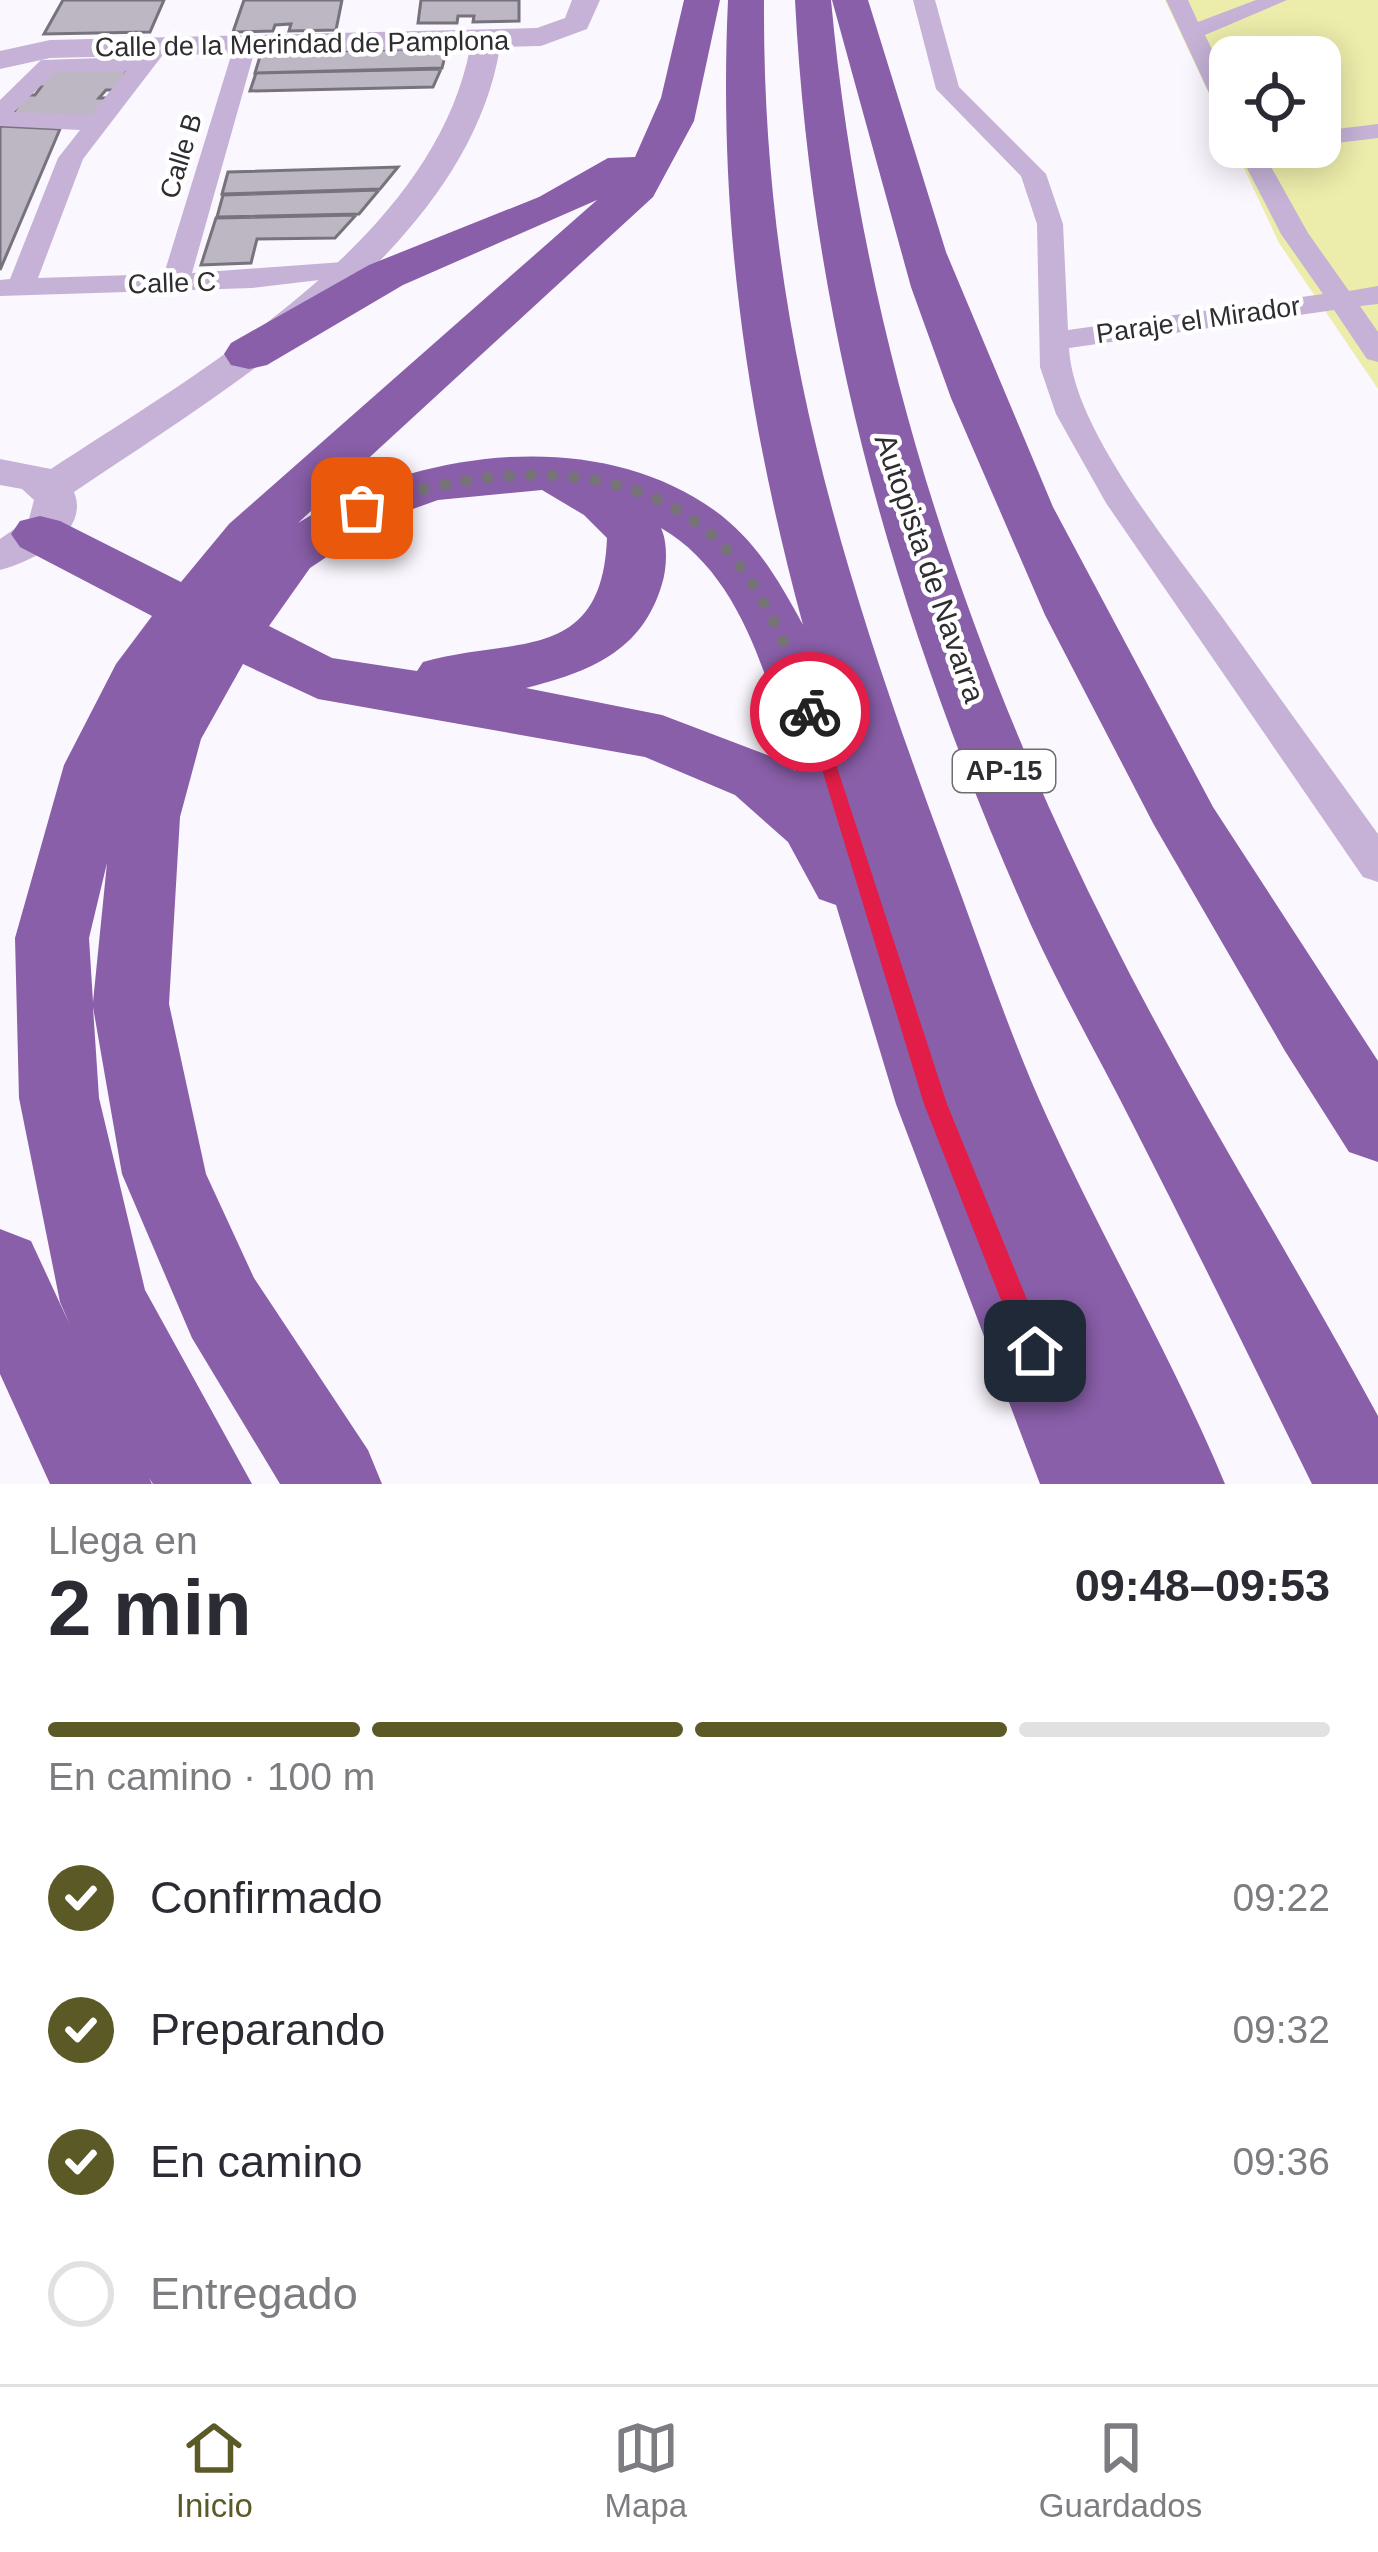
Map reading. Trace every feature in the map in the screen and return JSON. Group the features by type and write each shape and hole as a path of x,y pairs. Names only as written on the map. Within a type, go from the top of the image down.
{"highway":[{"path":"249,353 386,275 555,206 619,171 641,149 669,102 687,0"},
{"path":"204,1484 104,1302 59,1098 52,938 97,766 269,546 637,188 663,150 683,104 701,0"},
{"path":"746,0 739,99 759,313 793,482 842,663 1003,1110 1177,1484"},
{"name":"Autopista de Navarra","path":"813,0 829,190 863,372 948,636 1060,908 1363,1484"},
{"path":"850,0 934,284 981,404 1079,619 1259,945 1378,1127"},
{"path":"382,232 387,248 400,254 443,250"},
{"path":"269,546 430,484 542,473 634,489 694,524 742,569 795,666 935,1104 1088,1484"},
{"path":"280,655 442,678 544,663 587,647 626,613 640,575 636,534 604,503 542,473"},
{"path":"30,526 202,622 319,677 662,738 758,778 814,826 892,968"},
{"path":"172,674 168,740 146,817 131,1004 164,1174 223,1308 334,1484"},
{"path":"0,1270 70,1429 104,1484"}],"street":[{"name":"Calle de la Merindad de Pamplona","path":"0,59 50,49 151,56 245,46 486,40 563,32 581,19 586,0"},
{"path":"924,0 949,88 1033,174 1050,224 1055,367 1072,414 1123,503 1378,866"},
{"path":"1177,0 1209,71"},
{"path":"1190,33 1276,0"},
{"path":"30,526 249,353 382,232 455,141 469,113 486,40"},
{"name":"Calle B","path":"175,283 245,46"},
{"path":"0,116 49,65 151,56"},
{"path":"11,288 62,175 151,56"},
{"path":"0,116 98,123"},
{"path":"1341,135 1378,131"},
{"name":"Paraje el Mirador","path":"1261,168 1295,234 1378,353"},
{"name":"Calle C","path":"11,288 175,283 343,270"},
{"path":"1340,300 1378,295"},
{"name":"Paraje el Mirador","path":"1056,341 1340,300"},
{"path":"0,472 36,478 30,526"}],"green space":[{"path":"1165,0 1378,0 1378,389 1279,243 1244,168 1341,168 1341,36 1209,36 1209,94"}],"building":[{"path":"63,0 164,0 150,32 44,34"},
{"path":"244,0 342,0 336,30 289,31 291,24 275,25 273,31 233,32"},
{"path":"421,0 519,0 519,21 473,22 474,16 458,16 457,23 418,23"},
{"path":"447,48 442,68 255,73 261,53"},
{"path":"53,67 128,69 117,90 106,90 99,98 110,98 92,117 12,115 25,95 35,95 41,87 31,87"},
{"path":"441,69 433,87 250,91 256,73"},
{"path":"0,126 60,129 0,270"},
{"path":"398,167 380,189 222,194 228,172"},
{"path":"379,190 359,214 217,217 223,195"},
{"path":"356,215 335,238 257,239 251,263 201,265 216,218"}],"way so far":[{"path":"362,508 430,484 491,475 542,473 634,489 694,524 742,569 795,666 810,712"}],"route":[{"path":"810,712 935,1104 1035,1351"}]}
